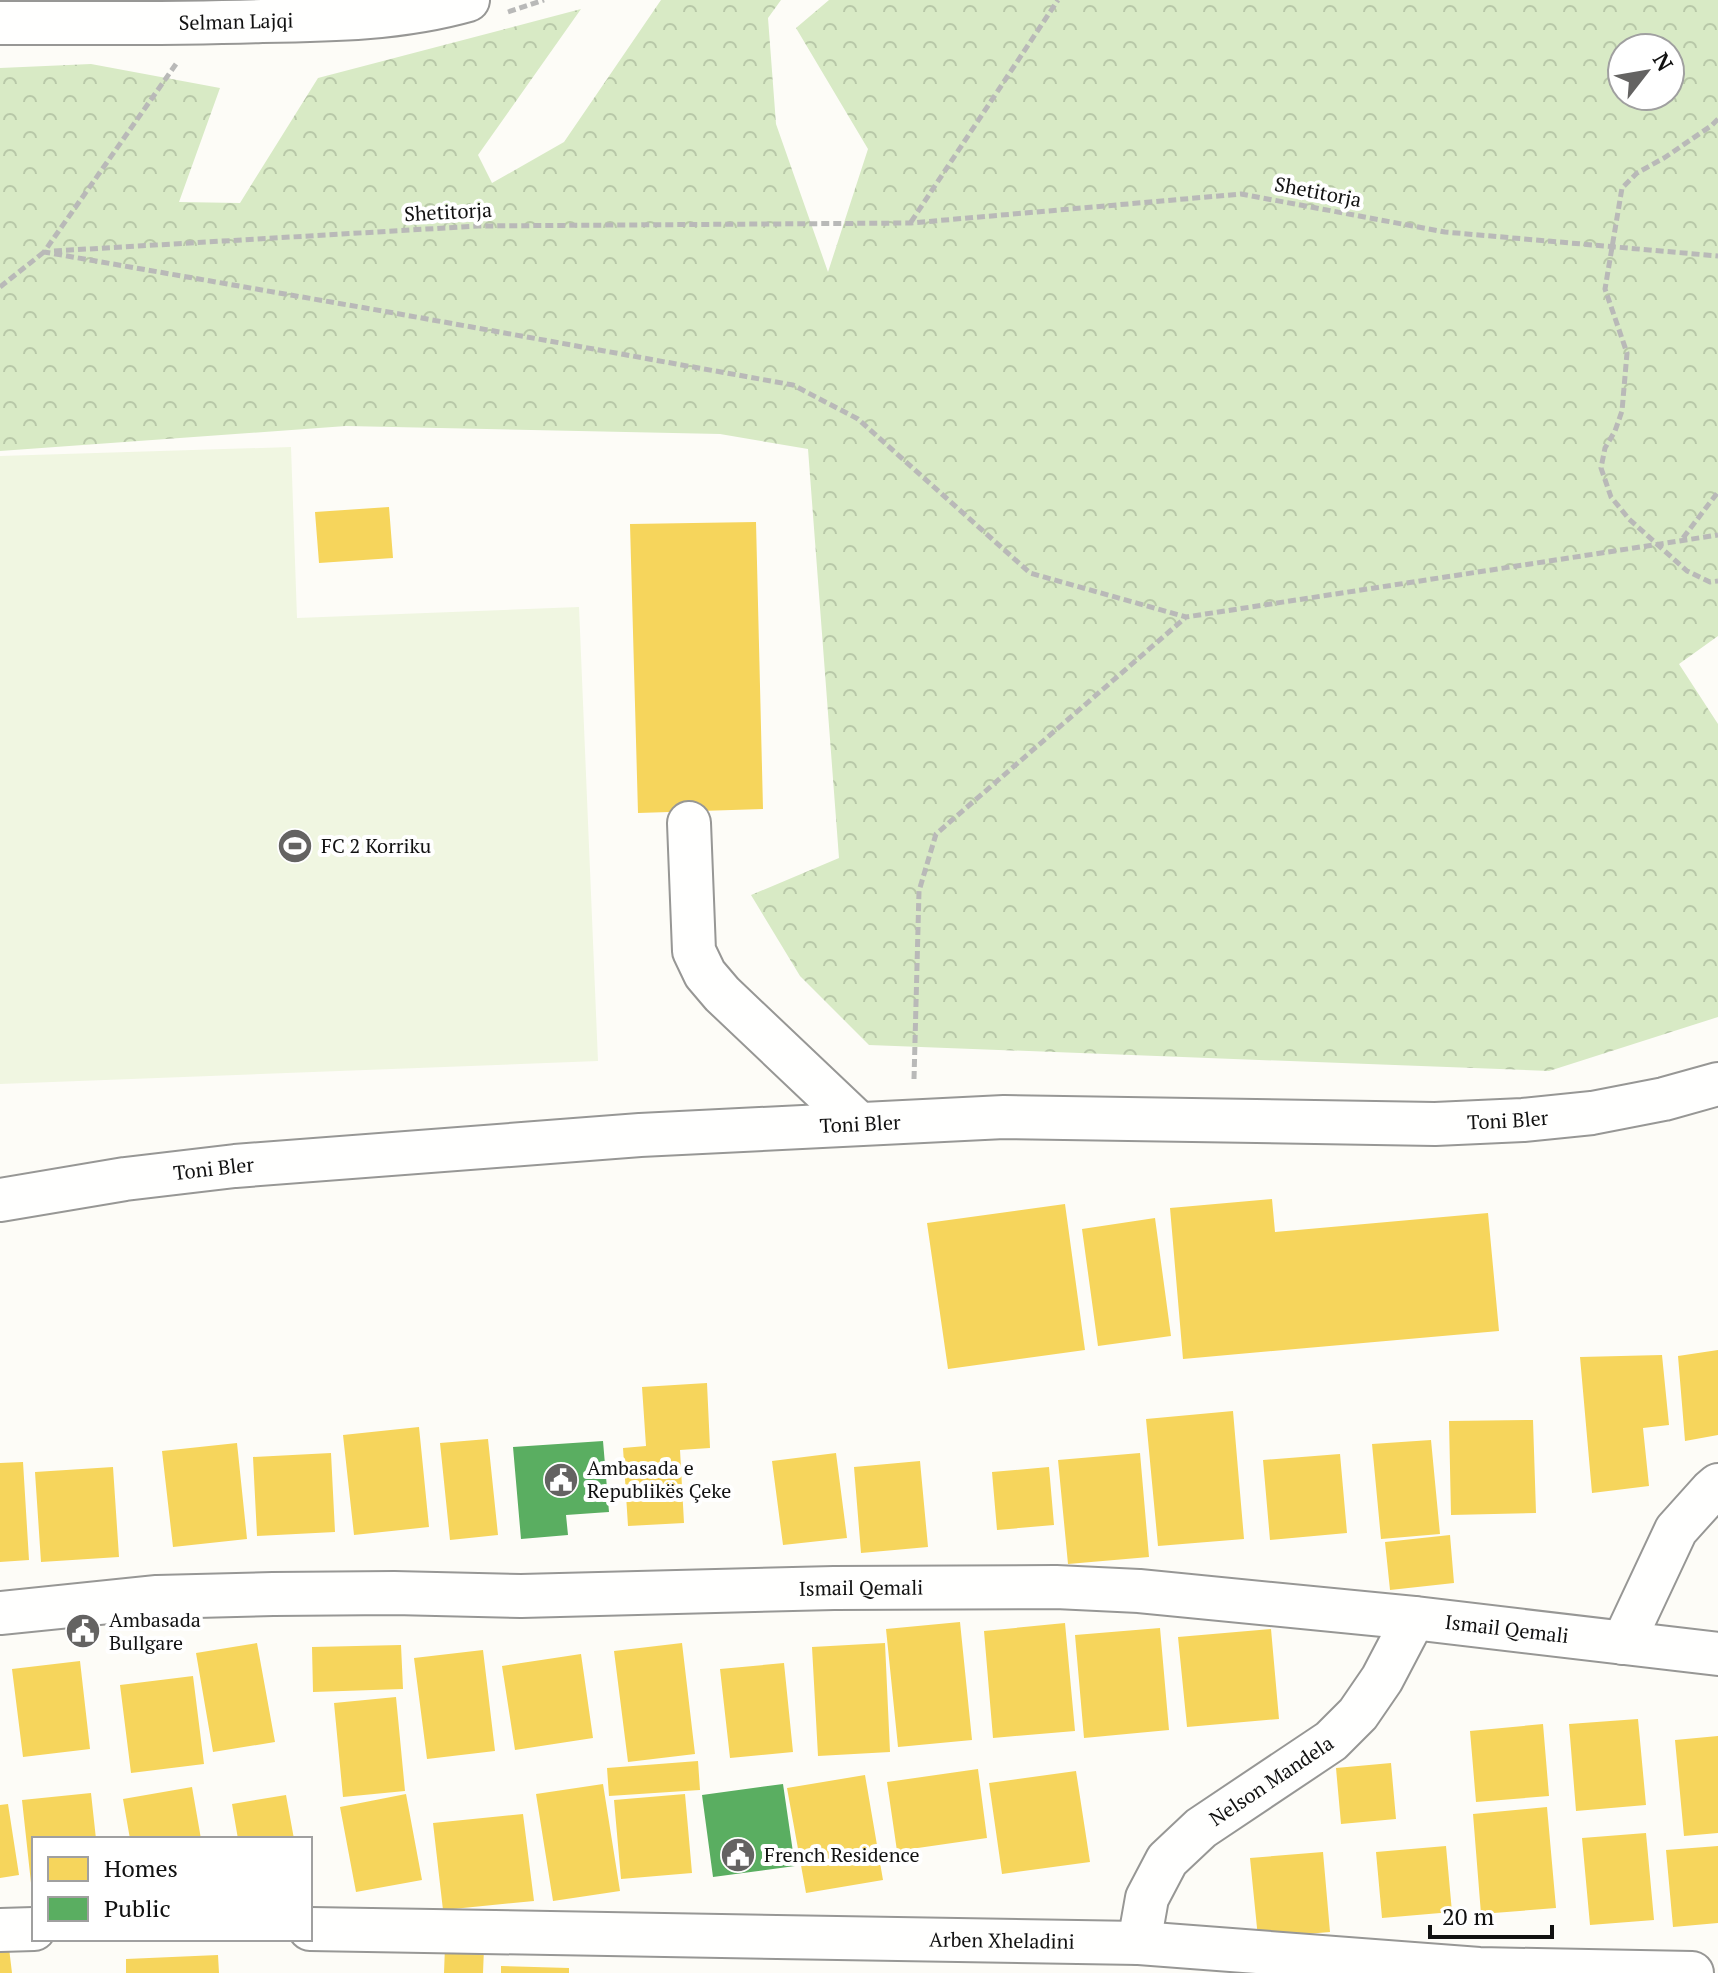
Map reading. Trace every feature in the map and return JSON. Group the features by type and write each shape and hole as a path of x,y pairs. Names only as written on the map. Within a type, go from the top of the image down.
{"street":[{"name":"Selman Lajqi","path":"0,23 353,19 468,0"},
{"path":"689,823 694,951 705,974 722,994 859,1124"},
{"name":"Toni Bler","path":"0,1200 125,1179 235,1166 640,1135 1004,1117 1435,1124 1523,1120 1592,1113 1664,1099 1718,1084"},
{"path":"1623,1643 1676,1530 1718,1485"},
{"name":"Ismail Qemali","path":"0,1613 157,1597 394,1593 521,1596 984,1586 1139,1591 1414,1618 1718,1654"},
{"name":"Nelson Mandela","path":"1139,1943 1147,1898 1167,1860 1201,1828 1331,1741 1358,1714 1382,1679 1414,1618"},
{"path":"0,1930 32,1929"},
{"name":"Arben Xheladini","path":"312,1929 732,1954 1139,1943 1479,1969 1692,1973"}],"path":[{"path":"911,223 1058,0"},
{"path":"0,287 44,252 206,23"},
{"path":"1718,119 1664,158 1637,173 1622,188 1605,289 1627,353 1622,411 1605,448 1601,468 1611,497 1629,519 1687,571 1710,582 1718,581"},
{"name":"Shetitorja","path":"44,252 478,226 911,223 1241,194 1445,232 1718,256"},
{"path":"44,252 793,385 858,419 1030,573 1186,617 1718,535"},
{"path":"1682,539 1718,492"},
{"path":"912,1121 919,891 936,834 1186,617"}],"green space":[{"path":"661,0 781,0 768,18 776,124 828,272 868,149 796,28 829,0 1718,0 1718,636 1679,664 1718,724 1718,1017 1549,1071 869,1045 800,976 751,895 839,858 808,449 720,434 346,426 0,451 0,68 91,64 220,88 179,202 240,203 318,78 581,9 478,155 492,183 564,142"},
{"name":"FC 2 Korriku","path":"291,447 297,618 579,607 598,1061 0,1084 0,456"}],"building: Homes":[{"path":"389,507 393,558 319,563 315,512"},
{"path":"756,522 763,809 638,813 630,524"},
{"path":"1272,1199 1275,1232 1488,1213 1499,1331 1183,1359 1170,1208"},
{"path":"1065,1204 1085,1350 948,1369 927,1223"},
{"path":"1155,1218 1171,1336 1098,1346 1082,1229"},
{"path":"1718,1350 1718,1435 1685,1441 1678,1356"},
{"path":"1662,1355 1669,1425 1643,1428 1649,1486 1592,1493 1580,1357"},
{"path":"707,1383 710,1448 680,1450 684,1523 628,1526 623,1448 646,1446 642,1387"},
{"path":"1233,1411 1244,1539 1158,1546 1146,1419"},
{"path":"1533,1420 1536,1513 1451,1515 1449,1421"},
{"path":"419,1427 429,1527 354,1535 343,1435"},
{"path":"488,1439 498,1535 450,1540 440,1443"},
{"path":"1431,1440 1440,1534 1381,1539 1372,1444"},
{"path":"237,1443 247,1539 173,1547 162,1451"},
{"path":"331,1453 335,1532 257,1536 253,1457"},
{"path":"836,1453 847,1538 783,1545 772,1461"},
{"path":"1140,1453 1149,1557 1068,1564 1058,1460"},
{"path":"1340,1454 1347,1533 1270,1540 1263,1460"},
{"path":"920,1461 928,1547 861,1553 854,1467"},
{"path":"23,1462 29,1560 0,1562 0,1463"},
{"path":"113,1467 119,1557 41,1562 35,1472"},
{"path":"1049,1467 1054,1525 997,1530 992,1472"},
{"path":"1450,1535 1454,1583 1390,1590 1385,1542"},
{"path":"960,1622 972,1740 898,1747 886,1629"},
{"path":"1065,1623 1075,1731 993,1738 984,1631"},
{"path":"1160,1628 1169,1730 1084,1738 1075,1635"},
{"path":"1271,1629 1279,1719 1187,1727 1178,1637"},
{"path":"257,1643 275,1742 213,1752 196,1653"},
{"path":"682,1643 695,1754 628,1762 614,1651"},
{"path":"885,1643 890,1752 818,1756 812,1647"},
{"path":"401,1645 403,1689 313,1692 312,1647"},
{"path":"483,1650 495,1751 427,1759 414,1658"},
{"path":"581,1654 593,1738 515,1750 502,1666"},
{"path":"80,1661 90,1749 23,1757 12,1669"},
{"path":"784,1663 793,1752 730,1758 720,1669"},
{"path":"193,1676 204,1764 131,1773 120,1685"},
{"path":"396,1697 405,1791 343,1797 334,1703"},
{"path":"1638,1719 1646,1805 1576,1811 1569,1724"},
{"path":"1543,1724 1549,1796 1476,1802 1470,1731"},
{"path":"1718,1736 1718,1833 1684,1836 1675,1740"},
{"path":"698,1761 700,1790 609,1796 607,1768"},
{"path":"1391,1763 1396,1819 1341,1824 1336,1768"},
{"path":"978,1769 987,1838 897,1851 887,1782"},
{"path":"1076,1771 1090,1862 1002,1874 989,1783"},
{"path":"865,1775 883,1880 806,1893 787,1788"},
{"path":"603,1784 620,1891 553,1901 536,1794"},
{"path":"192,1787 201,1837 130,1837 123,1799"},
{"path":"91,1793 96,1837 32,1837 32,1883 31,1883 22,1800"},
{"path":"406,1794 422,1880 356,1892 340,1807"},
{"path":"685,1794 692,1873 621,1879 614,1800"},
{"path":"286,1795 294,1837 238,1837 232,1804"},
{"path":"8,1804 19,1875 0,1878 0,1805"},
{"path":"1547,1807 1556,1908 1481,1914 1473,1814"},
{"path":"523,1814 534,1901 443,1910 433,1823"},
{"path":"1646,1833 1654,1920 1590,1925 1582,1838"},
{"path":"1446,1846 1452,1912 1382,1918 1376,1852"},
{"path":"1718,1846 1718,1923 1673,1927 1666,1850"},
{"path":"1323,1852 1330,1932 1258,1938 1250,1858"},
{"path":"445,1946 484,1948 483,1973 444,1973"},
{"path":"9,1948 12,1973 0,1973 0,1949"},
{"path":"218,1955 219,1973 126,1973 126,1959"},
{"path":"501,1966 569,1968 569,1973 501,1973"}],"building: Public":[{"name":"Ambasada e Republikës Çeke","path":"603,1441 609,1512 566,1515 568,1535 521,1539 513,1447"},
{"path":"783,1784 795,1866 713,1877 702,1795"}],"place":[{"name":"FC 2 Korriku","path":"295,846"},
{"name":"Ambasada e Republikës Çeke","path":"561,1480"},
{"name":"Ambasada Bullgare","path":"83,1631"},
{"name":"French Residence","path":"738,1855"}]}
